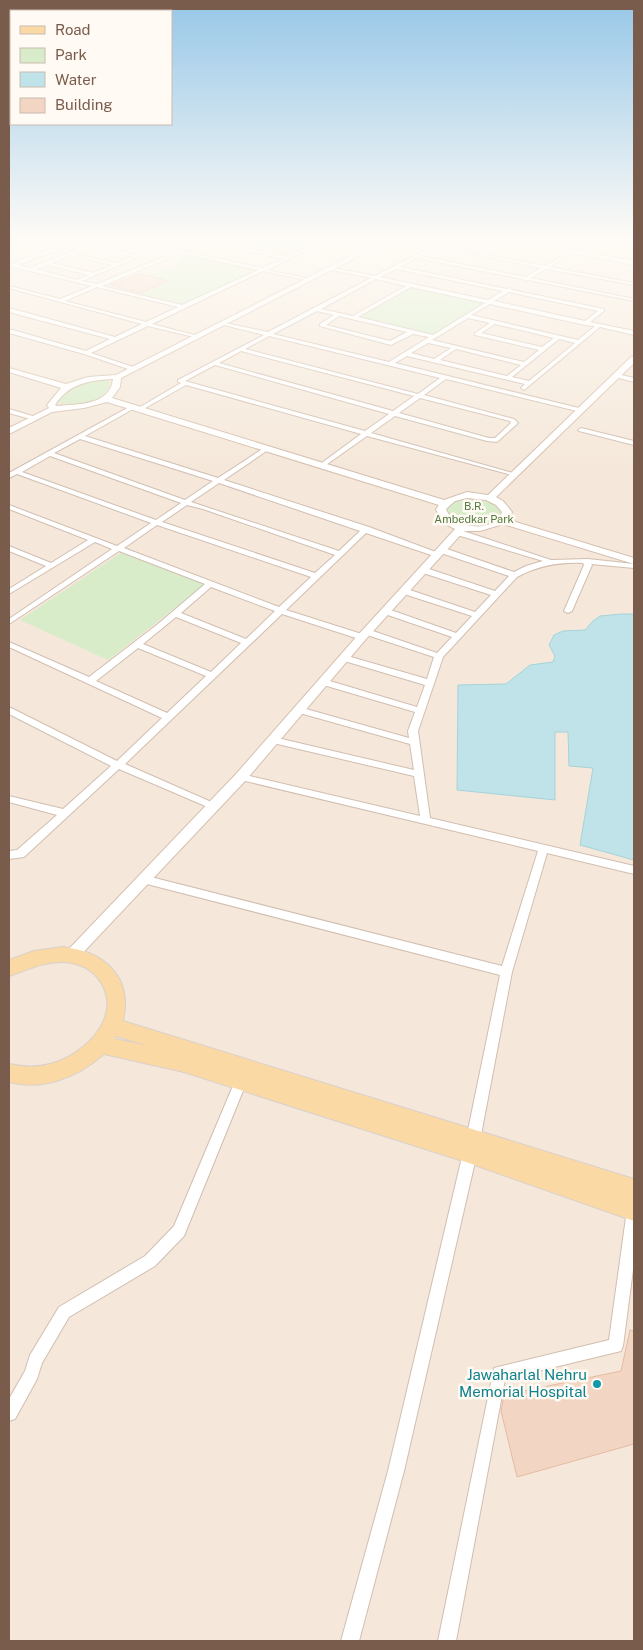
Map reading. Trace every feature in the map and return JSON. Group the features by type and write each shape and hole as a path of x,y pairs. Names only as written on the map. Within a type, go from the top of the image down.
{"main road":[{"path":"9,968 26,959 47,954 72,955 90,961 105,972 114,988 117,1006 112,1026 100,1044 84,1059 61,1071 35,1076 9,1074"},
{"path":"112,1026 471,1147 634,1210"},
{"path":"100,1044 184,1063 471,1147 634,1190"}],"street":[{"path":"20,313 115,339"},
{"path":"105,313 196,337"},
{"path":"86,353 169,313"},
{"path":"54,408 51,404 60,390 93,379 117,377 242,313"},
{"path":"309,313 180,381 514,475"},
{"path":"334,313 412,332 456,347 525,364"},
{"path":"352,318 361,313"},
{"path":"390,364 471,313"},
{"path":"539,313 634,333"},
{"path":"585,323 598,313"},
{"path":"339,314 322,325 391,343 412,332"},
{"path":"466,316 578,342"},
{"path":"222,323 581,410"},
{"path":"493,323 477,334 544,349"},
{"path":"516,395 598,326"},
{"path":"9,331 134,369"},
{"path":"508,378 558,338"},
{"path":"435,361 456,347"},
{"path":"214,364 490,440 497,440 515,423 512,420 420,395 241,349"},
{"path":"406,354 529,383"},
{"path":"490,498 634,359"},
{"path":"9,370 66,387"},
{"path":"617,376 634,380"},
{"path":"9,431 54,408 84,405 107,399 112,395 118,383 117,377"},
{"path":"321,466 445,377"},
{"path":"12,474 185,383"},
{"path":"107,399 444,503"},
{"path":"9,411 34,418"},
{"path":"581,430 634,443"},
{"path":"80,437 514,575"},
{"path":"9,622 266,449"},
{"path":"50,454 186,503 340,554"},
{"path":"12,474 316,576"},
{"path":"72,955 241,777 385,611 460,529 485,528 503,521 507,515 505,509 499,503 490,498 456,497 444,503 441,509 442,515 460,529 548,561"},
{"path":"9,508 279,610 438,656"},
{"path":"503,521 634,561"},
{"path":"9,855 20,854 118,765 366,529"},
{"path":"9,591 93,540"},
{"path":"9,548 51,565"},
{"path":"425,819 413,731 438,656 514,575 528,566 548,561 585,561 634,566"},
{"path":"568,611 588,565 585,561"},
{"path":"422,570 496,594"},
{"path":"90,681 176,614 210,584"},
{"path":"404,591 477,615"},
{"path":"385,611 458,636"},
{"path":"176,614 246,642"},
{"path":"9,644 168,716"},
{"path":"137,645 211,675"},
{"path":"344,658 429,683"},
{"path":"323,682 420,712"},
{"path":"9,710 118,765 213,806"},
{"path":"299,710 414,742"},
{"path":"273,740 418,774"},
{"path":"241,777 425,819 634,870"},
{"path":"9,799 64,814"},
{"path":"350,1641 396,1472 471,1147 506,972 544,848"},
{"path":"143,879 506,972"},
{"path":"9,1413 32,1374 35,1360 64,1312 150,1261 179,1231 241,1081"},
{"path":"447,1641 499,1374 616,1346 634,1210"}],"shaded area":[{"path":"9,313 634,313 634,1641 9,1641"}],"green space":[{"path":"363,313 468,313 433,334 356,317"},
{"path":"96,379 110,381 104,394 98,398 90,402 73,405 65,405 56,400 74,385"},
{"name":"B.R. Ambedkar Park","path":"465,498 486,500 495,504 503,513 495,523 478,526 468,526 452,520 445,510 453,501"},
{"path":"121,553 206,584 108,660 20,620"}],"water":[{"path":"634,614 634,860 580,845 593,768 569,766 568,732 555,732 555,800 457,790 458,685 506,684 530,665 553,662 555,656 549,645 554,635 563,631 585,630 600,616"}],"building":[{"name":"Jawaharlal Nehru Memorial Hospital","path":"630,1330 634,1331 634,1444 517,1477 501,1411 504,1395 621,1371"}],"place":[{"name":"Jawaharlal Nehru Memorial Hospital","path":"597,1384"}]}
